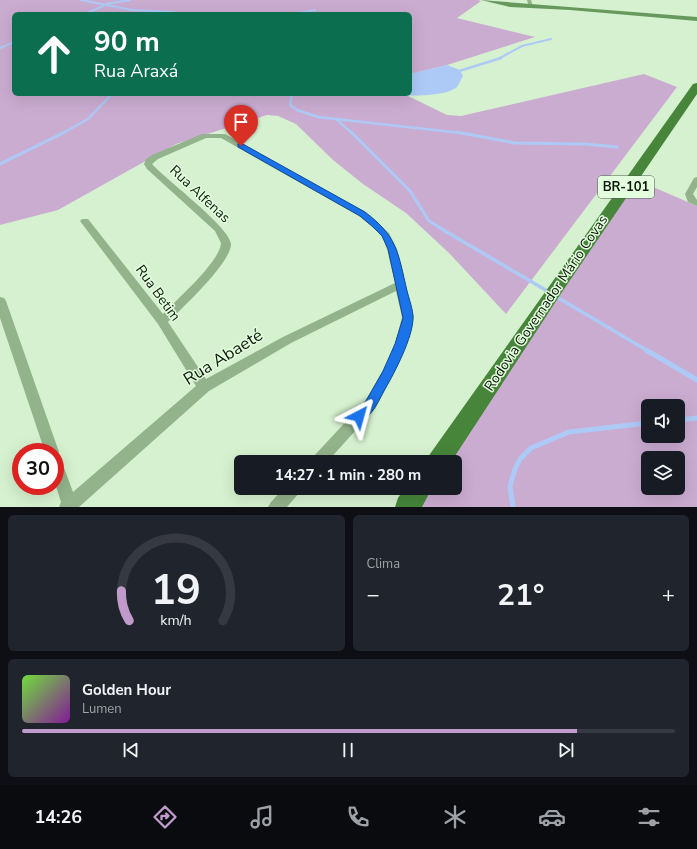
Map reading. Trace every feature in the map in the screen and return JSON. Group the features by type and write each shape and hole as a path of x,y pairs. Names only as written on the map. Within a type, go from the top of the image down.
{"main road":[{"name":"Rodovia Governador Mário Covas","path":"443,455 556,288 697,86"},
{"path":"408,507 416,495"}],"street":[{"path":"484,0 510,5 530,3 697,19"},
{"name":"Rua Alfenas","path":"162,321 214,267 222,257 226,245 223,235 218,229 148,164 154,157 205,136 216,135 227,138 362,214 386,235 392,249 401,284"},
{"path":"694,201 689,194 697,180"},
{"name":"Rua Betim","path":"85,220 162,321 204,387"},
{"path":"324,455 370,405 388,373 401,344 408,318 401,284"},
{"name":"Rua Abaeté","path":"69,506 204,387 287,340 401,284"},
{"path":"0,301 49,443"},
{"path":"64,490 69,506"},
{"path":"276,507 287,495"}],"shaded area":[{"path":"0,0 478,0 481,1 457,18 535,37 447,65 412,74 412,12 12,12 12,96 408,96 447,115 461,116 644,74 677,87 506,314 449,253 406,213 363,184 333,160 296,124 278,116 267,115 176,144 58,210 0,225"},
{"path":"637,180 697,206 697,507 416,507 424,495 462,495 462,455 451,455"}],"water":[{"path":"447,65 460,70 463,76 457,87 451,91 432,95 412,95 412,74"}],"waterway":[{"path":"81,0 132,10 172,12"},
{"path":"106,4 130,0"},
{"path":"90,12 103,6"},
{"path":"304,12 315,10"},
{"path":"498,59 522,46 551,39"},
{"path":"0,48 12,43"},
{"path":"456,72 498,59"},
{"path":"63,133 88,119 110,96"},
{"path":"292,96 290,105 297,110 318,117 336,119"},
{"path":"336,119 461,133"},
{"path":"336,119 352,133"},
{"path":"456,132 515,143 585,144 617,147"},
{"path":"0,164 63,133"},
{"path":"352,133 410,191 429,221 442,229"},
{"path":"440,228 549,292"},
{"path":"555,296 648,351"},
{"path":"646,350 697,380"},
{"path":"685,419 697,418"},
{"path":"513,507 510,486 515,469 520,459 531,448 569,432 641,424"}],"route":[{"path":"241,146 362,214 386,235 392,249 408,318 401,344 388,373 370,405 359,416"}]}
